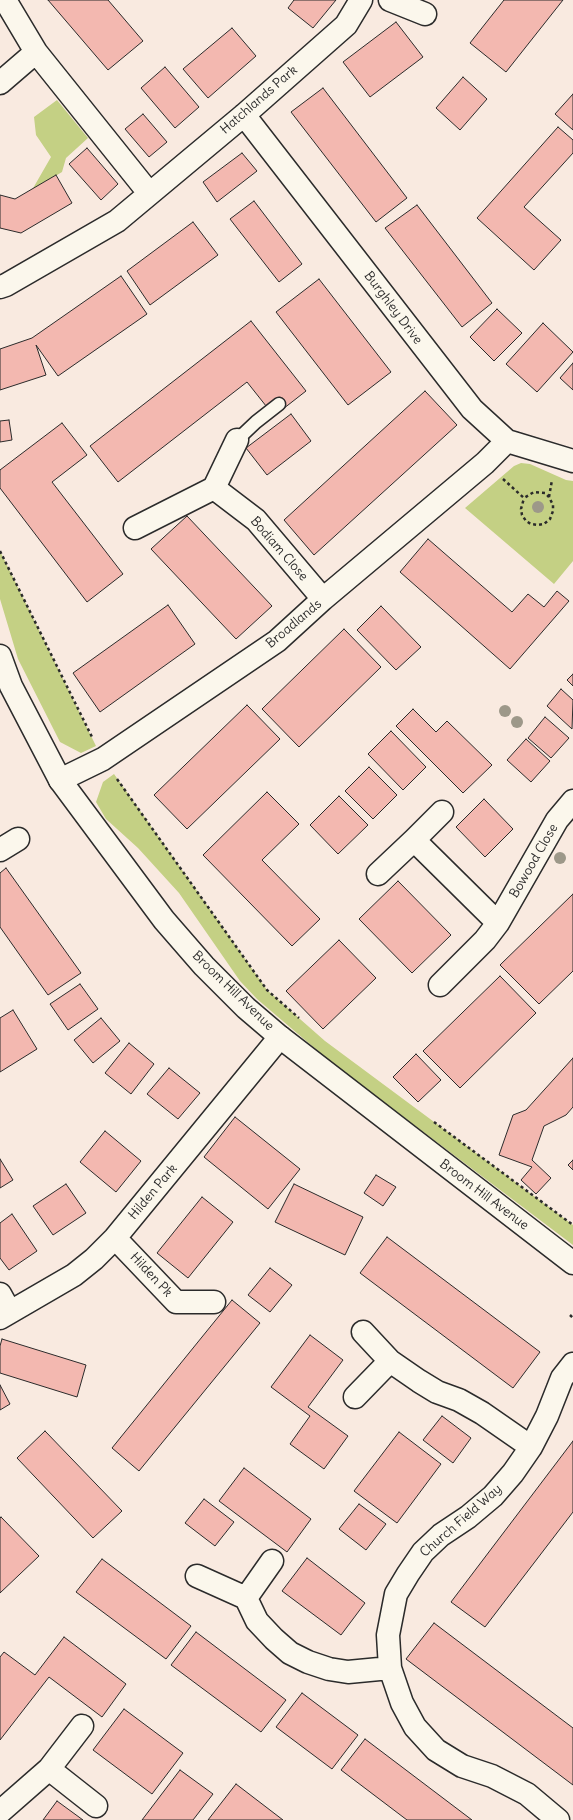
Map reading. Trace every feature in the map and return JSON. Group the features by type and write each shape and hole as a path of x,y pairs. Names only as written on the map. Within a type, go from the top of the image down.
{"street":[{"path":"5,0 36,52 149,193"},
{"name":"Hatchlands Park","path":"0,287 117,221 244,115 346,25 361,0"},
{"path":"390,0 425,14"},
{"path":"0,83 36,52"},
{"name":"Burghley Drive","path":"244,115 467,403 507,441 573,461"},
{"path":"135,528 214,488 237,440"},
{"name":"Broadlands","path":"60,780 103,759 277,641 323,600 485,463 507,441"},
{"name":"Bodiam Close","path":"214,488 256,520 323,600"},
{"name":"Broom Hill Avenue","path":"0,656 11,686 60,780 164,920 204,966 246,1008 280,1038 573,1262"},
{"name":"Bowood Close","path":"440,985 485,940 498,923 529,871 541,846 557,820 573,801"},
{"path":"378,874 442,812"},
{"path":"414,840 498,923"},
{"name":"Hilden Park","path":"3,1308 74,1274 94,1259 116,1238 280,1038"},
{"name":"Hilden Pk","path":"116,1238 176,1302 214,1302"},
{"path":"364,1332 390,1361 437,1392 459,1400 482,1413 531,1447"},
{"path":"355,1397 390,1361"},
{"name":"Church Field Way","path":"558,1820 527,1794 492,1776 462,1766 436,1750 415,1727 402,1703 390,1668 388,1635 396,1594 422,1552 441,1535 468,1517 493,1496 513,1473 531,1447 547,1416 562,1378 573,1364"},
{"path":"246,1598 272,1561"},
{"path":"196,1576 246,1598 257,1621 274,1639 290,1653 308,1662 348,1672 390,1668"},
{"path":"0,1812 49,1769 82,1726"},
{"path":"49,1769 96,1806"}],"lane":[{"path":"237,440 256,422 279,404"}],"path":[{"path":"485,463 524,498"},
{"path":"534,492 545,493 554,505 554,512 550,519 544,524 538,525 531,524 526,521 522,515 521,509 524,498 534,492"},
{"path":"0,551 103,759 267,990 302,1021"},
{"path":"431,1120 573,1225"},
{"path":"570,1315 573,1318"}],"green space":[{"path":"57,100 88,138 66,158 62,172 32,190 51,157 36,135 34,117"},
{"path":"521,463 530,464 566,480 573,481 573,561 554,584 465,508 514,466"},
{"path":"0,551 96,746 81,753 60,742 18,659 0,599"},
{"path":"114,774 267,990 325,1041 573,1225 573,1245 332,1063 257,999 240,981 179,893 138,848 106,819 96,802 103,782"}],"building":[{"path":"48,0 108,0 143,41 108,70"},
{"path":"294,0 336,0 313,28 288,8"},
{"path":"504,0 563,0 506,72 470,43"},
{"path":"396,22 423,57 370,97 343,62"},
{"path":"232,28 256,56 208,98 183,69"},
{"path":"165,67 199,107 175,128 141,88"},
{"path":"463,77 487,99 460,130 436,108"},
{"path":"323,88 407,198 376,222 291,112"},
{"path":"573,94 573,130 555,114"},
{"path":"143,114 167,142 149,157 125,129"},
{"path":"558,127 573,140 573,153 524,207 561,240 534,270 477,218"},
{"path":"87,148 118,184 101,200 69,164"},
{"path":"242,153 257,171 217,202 203,182"},
{"path":"56,175 72,203 21,233 0,228 0,195 15,199"},
{"path":"254,201 302,264 279,282 230,219"},
{"path":"417,205 492,303 462,327 385,228"},
{"path":"193,222 218,255 150,305 127,271"},
{"path":"121,276 147,314 58,376 36,345 46,375 0,390 0,349 32,338"},
{"path":"319,279 391,372 348,405 276,312"},
{"path":"497,309 522,333 494,361 470,337"},
{"path":"251,321 306,391 274,416 247,382 118,482 90,446"},
{"path":"543,323 573,352 537,392 506,364"},
{"path":"573,363 573,390 560,378"},
{"path":"425,391 457,425 314,555 284,520"},
{"path":"291,414 311,441 267,475 246,448"},
{"path":"9,420 12,440 0,442 0,421"},
{"path":"62,423 87,455 52,482 123,574 87,602 0,488 0,470"},
{"path":"187,516 272,606 236,639 151,549"},
{"path":"428,539 512,612 528,594 544,607 557,591 569,601 510,669 400,572"},
{"path":"168,605 195,644 100,712 73,673"},
{"path":"381,606 421,647 396,670 357,630"},
{"path":"344,629 381,667 299,747 262,709"},
{"path":"573,674 573,686 567,680"},
{"path":"561,689 573,700 572,729 547,706"},
{"path":"247,705 280,739 187,829 154,795"},
{"path":"413,709 436,732 447,721 492,765 463,793 396,726"},
{"path":"545,717 569,738 551,758 528,738"},
{"path":"391,731 426,767 403,790 368,754"},
{"path":"526,739 550,761 531,782 507,760"},
{"path":"369,767 397,795 373,819 345,791"},
{"path":"267,792 299,824 262,860 320,919 292,946 203,855"},
{"path":"339,796 368,825 338,854 310,825"},
{"path":"484,799 513,829 485,857 456,827"},
{"path":"6,868 81,973 48,995 0,927 0,873"},
{"path":"398,881 451,935 412,973 359,919"},
{"path":"573,894 573,971 539,1004 500,965"},
{"path":"339,940 376,978 323,1029 286,991"},
{"path":"500,976 536,1013 460,1088 423,1051"},
{"path":"80,984 98,1009 68,1030 50,1004"},
{"path":"13,1010 37,1049 0,1072 0,1018"},
{"path":"101,1018 120,1041 93,1063 74,1040"},
{"path":"129,1043 154,1064 131,1094 105,1073"},
{"path":"416,1054 441,1080 418,1102 393,1077"},
{"path":"573,1058 573,1107 566,1115 544,1126 532,1160 551,1178 536,1194 521,1180 532,1167 499,1155 513,1115 526,1110"},
{"path":"169,1068 200,1093 178,1119 147,1094"},
{"path":"235,1117 300,1169 268,1209 204,1157"},
{"path":"105,1131 141,1161 116,1192 80,1162"},
{"path":"0,1159 13,1180 0,1188"},
{"path":"573,1160 573,1170 568,1165"},
{"path":"376,1175 396,1187 383,1206 364,1193"},
{"path":"66,1184 86,1213 53,1235 33,1206"},
{"path":"294,1184 363,1217 345,1255 275,1222"},
{"path":"202,1197 233,1222 188,1278 157,1253"},
{"path":"12,1214 37,1251 9,1270 0,1258 0,1223"},
{"path":"387,1237 540,1352 513,1388 360,1273"},
{"path":"270,1268 292,1285 270,1312 248,1295"},
{"path":"232,1300 260,1323 139,1471 112,1448"},
{"path":"310,1335 343,1360 308,1407 348,1436 324,1469 290,1444 310,1416 271,1387"},
{"path":"2,1339 86,1365 77,1397 0,1373 0,1346"},
{"path":"0,1385 10,1404 0,1410"},
{"path":"442,1416 471,1438 453,1463 423,1440"},
{"path":"45,1431 122,1511 93,1538 17,1458"},
{"path":"399,1432 441,1464 397,1523 354,1491"},
{"path":"573,1441 573,1512 485,1627 451,1602"},
{"path":"244,1468 311,1519 287,1552 219,1501"},
{"path":"204,1499 234,1522 215,1546 185,1523"},
{"path":"359,1504 386,1524 366,1550 339,1529"},
{"path":"1,1517 39,1556 0,1593 0,1518"},
{"path":"307,1558 365,1603 341,1635 282,1591"},
{"path":"102,1559 191,1626 166,1659 76,1592"},
{"path":"434,1623 573,1728 573,1785 406,1659"},
{"path":"196,1632 286,1700 261,1732 171,1665"},
{"path":"64,1637 126,1684 102,1717 49,1677 0,1740 0,1657 4,1652 35,1675"},
{"path":"302,1693 358,1735 332,1769 276,1727"},
{"path":"124,1709 183,1753 152,1794 93,1750"},
{"path":"365,1739 472,1820 407,1820 341,1770"},
{"path":"180,1770 213,1794 193,1820 142,1820"},
{"path":"236,1784 283,1820 208,1820"},
{"path":"57,1801 83,1820 43,1820"}]}
